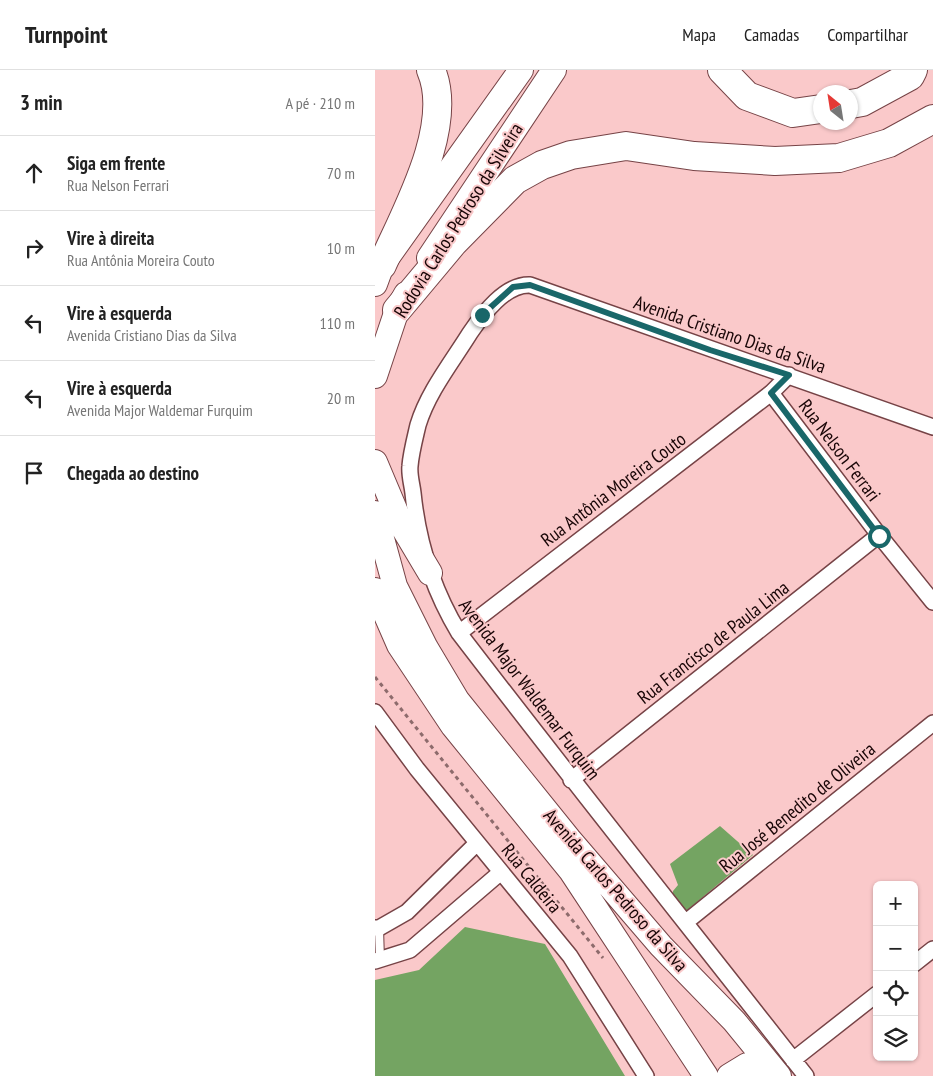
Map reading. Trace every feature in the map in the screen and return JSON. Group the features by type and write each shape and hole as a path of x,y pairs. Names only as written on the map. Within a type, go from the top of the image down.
{"highway":[{"path":"378,274 418,185 438,123 435,78 431,70"},
{"path":"722,70 747,96 793,114 813,110"},
{"path":"858,103 909,76 913,70"},
{"path":"397,310 453,243 515,180 542,165 571,155 626,146 695,156 766,161 839,158 889,144 933,119"}],"main road":[{"name":"Rodovia Carlos Pedroso da Silveira","path":"378,274 521,70"},
{"name":"Rodovia Carlos Pedroso da Silveira","path":"375,376 397,310 453,220 554,70"},
{"path":"375,462 402,526 430,574"},
{"name":"Avenida Carlos Pedroso da Silva","path":"375,513 395,586 425,648 457,700 569,839 661,946 782,1071"},
{"name":"Avenida Carlos Pedroso da Silva","path":"375,590 399,645 453,726 571,871 706,1076"},
{"path":"729,1076 747,1065 782,1071"}],"street":[{"name":"Avenida Cristiano Dias da Silva","path":"513,287 530,285 933,427"},
{"name":"Avenida Major Waldemar Furquim","path":"513,287 482,315 438,382 419,424 410,467 416,520 430,574 445,609 459,632 571,780 686,922 782,1071 806,1076"},
{"name":"Rua Antônia Moreira Couto","path":"459,632 771,393 789,375"},
{"name":"Rua Nelson Ferrari","path":"771,393 879,536 933,602"},
{"name":"Rua Francisco de Paula Lima","path":"571,780 879,536"},
{"name":"Rua Caldeira","path":"375,712 570,956 647,1076"},
{"name":"Rua José Benedito de Oliveira","path":"686,922 933,723"},
{"path":"377,928 407,912 477,842"},
{"path":"378,961 411,950 501,872"},
{"path":"918,961 933,949"},
{"path":"782,1071 873,997"}],"lane":[{"path":"377,928 378,961"}],"path":[{"path":"375,678 605,960"}],"green space":[{"path":"720,826 753,855 685,912 673,898 673,891 678,885 670,864"},
{"path":"465,927 545,944 625,1076 375,1076 375,980 419,970"}],"route":[{"path":"482,315 513,287 530,285 710,350 789,375 771,393 879,536"}]}
